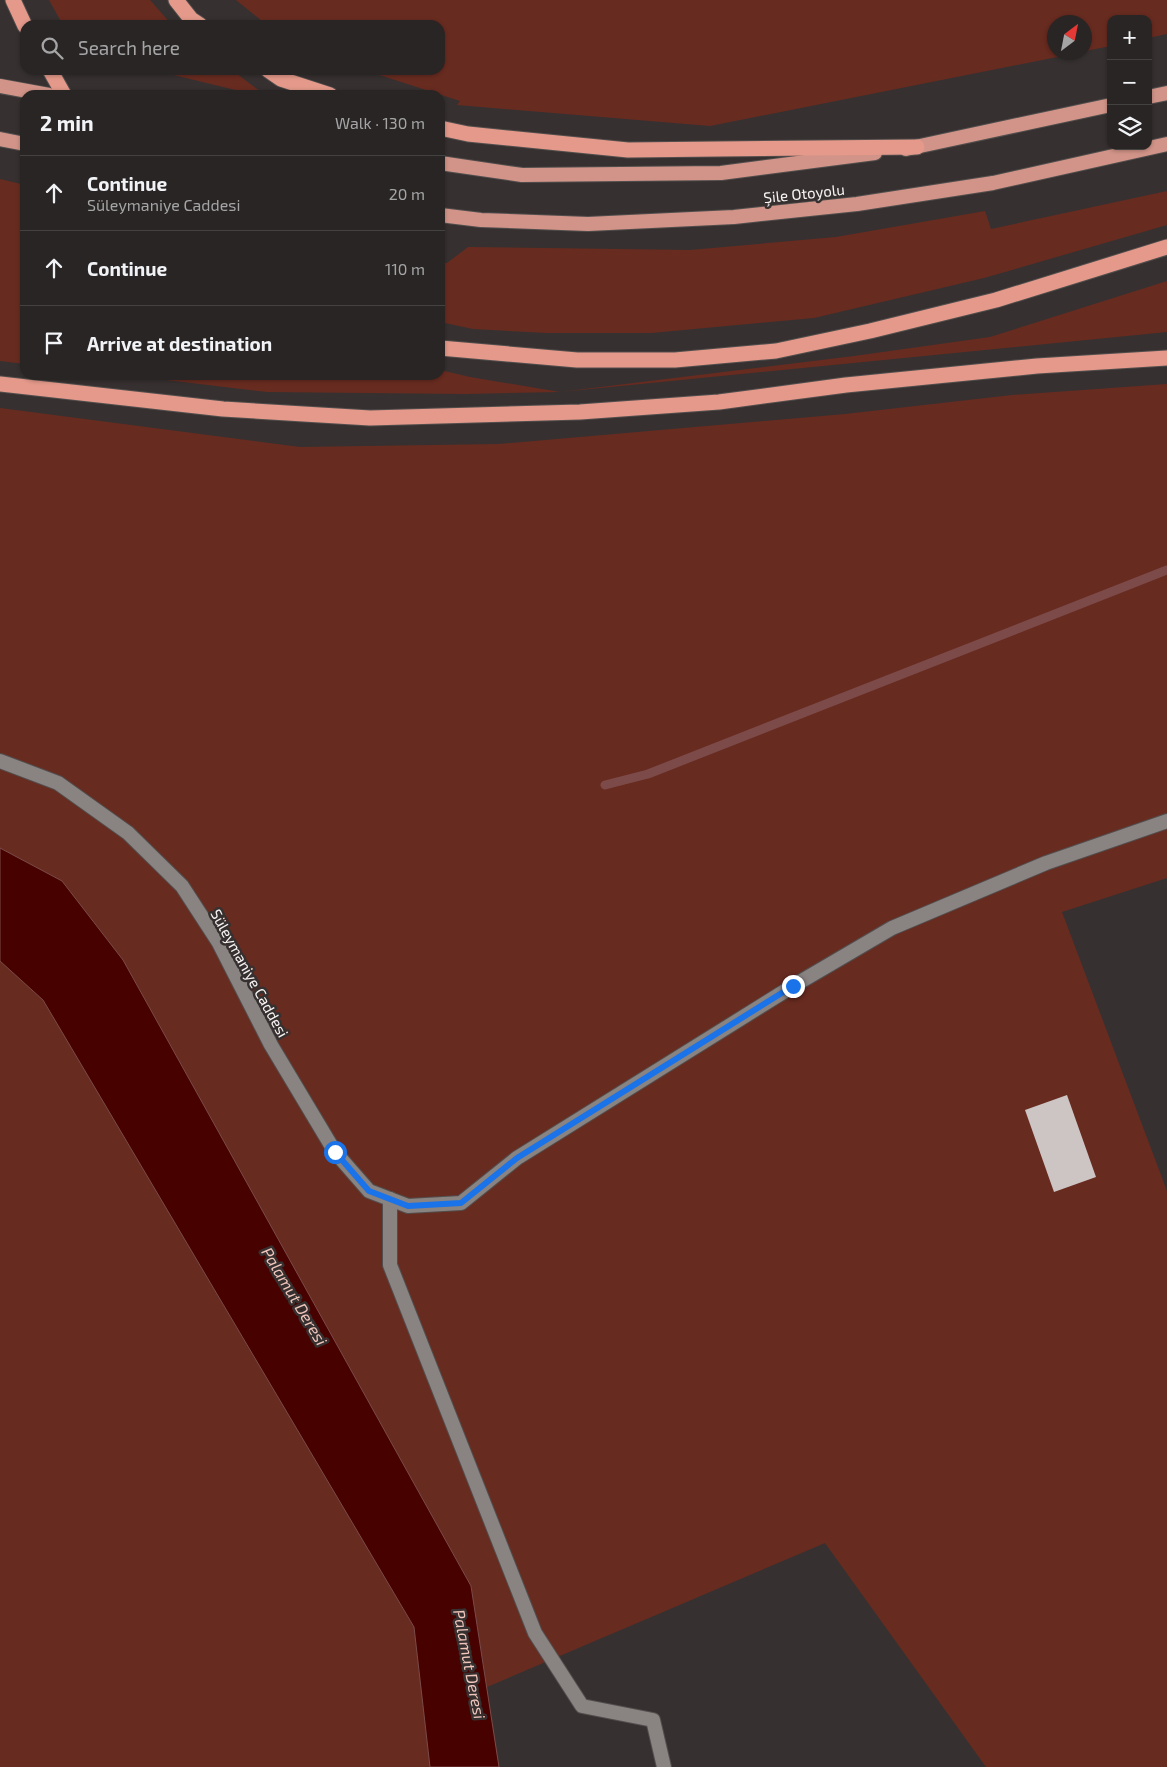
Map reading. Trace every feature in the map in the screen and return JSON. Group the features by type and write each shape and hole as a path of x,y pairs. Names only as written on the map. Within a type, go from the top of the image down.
{"highway":[{"path":"13,0 22,20"},
{"path":"176,0 192,20"},
{"path":"53,75 61,90"},
{"path":"275,75 281,79 315,90"},
{"path":"0,86 22,90"},
{"path":"1152,96 1167,93"},
{"name":"Şile Otoyolu","path":"445,164 522,175 721,173 916,147 1107,107"},
{"path":"445,129 468,134 628,150 916,147"},
{"path":"0,139 20,143"},
{"name":"Şile Otoyolu","path":"445,216 481,220 588,224 734,217 857,204 993,183 1167,144"},
{"path":"445,348 577,360 675,360 776,351 870,331 996,300 1167,247"},
{"path":"0,384 223,409 370,418 580,412 709,403 846,385 999,370 1167,358"}],"street":[{"name":"Süleymaniye Caddesi","path":"0,761 58,784 128,833 182,886 219,943 271,1045 335,1152 369,1191 408,1206 461,1203 517,1158 784,991 892,928 1046,862 1167,821"},
{"path":"390,1199 390,1265 535,1633 582,1706 653,1720 664,1767"}],"shaded area":[{"path":"49,0 150,0 168,20 60,20"},
{"path":"236,0 1167,0 1167,34 1152,37 1152,15 1107,15 1107,47 1092,50 1092,15 1047,15 1047,59 710,126 457,105 460,101 445,96 445,90 426,90 379,75 445,75 445,20 261,20"},
{"path":"174,75 239,75 258,90 235,90"},
{"path":"0,179 20,184 20,363 0,361"},
{"path":"1167,191 1167,225 984,278 814,318 651,333 547,333 473,329 445,323 445,263 468,247 690,250 836,237 985,211 991,229"},
{"path":"1167,281 1167,332 560,392 854,356 990,337"},
{"path":"445,371 560,392 465,394 267,392 166,380 445,380"},
{"path":"1167,384 1167,878 1062,912 1167,1191 1167,1767 986,1767 825,1543 487,1687 471,1586 123,960 62,881 0,848 0,408 300,447 498,444 845,414 1012,395"},
{"path":"0,961 43,1000 414,1627 430,1767 0,1767"}],"water":[{"name":"Palamut Deresi","path":"0,848 62,881 123,960 471,1586 499,1767 430,1767 414,1627 43,1000 0,961"}],"building":[{"path":"1067,1095 1096,1177 1054,1192 1025,1110"}],"waterway":[{"path":"605,785 648,774 1167,570"}],"route":[{"path":"335,1152 369,1191 408,1206 461,1203 517,1158 793,986"}]}
